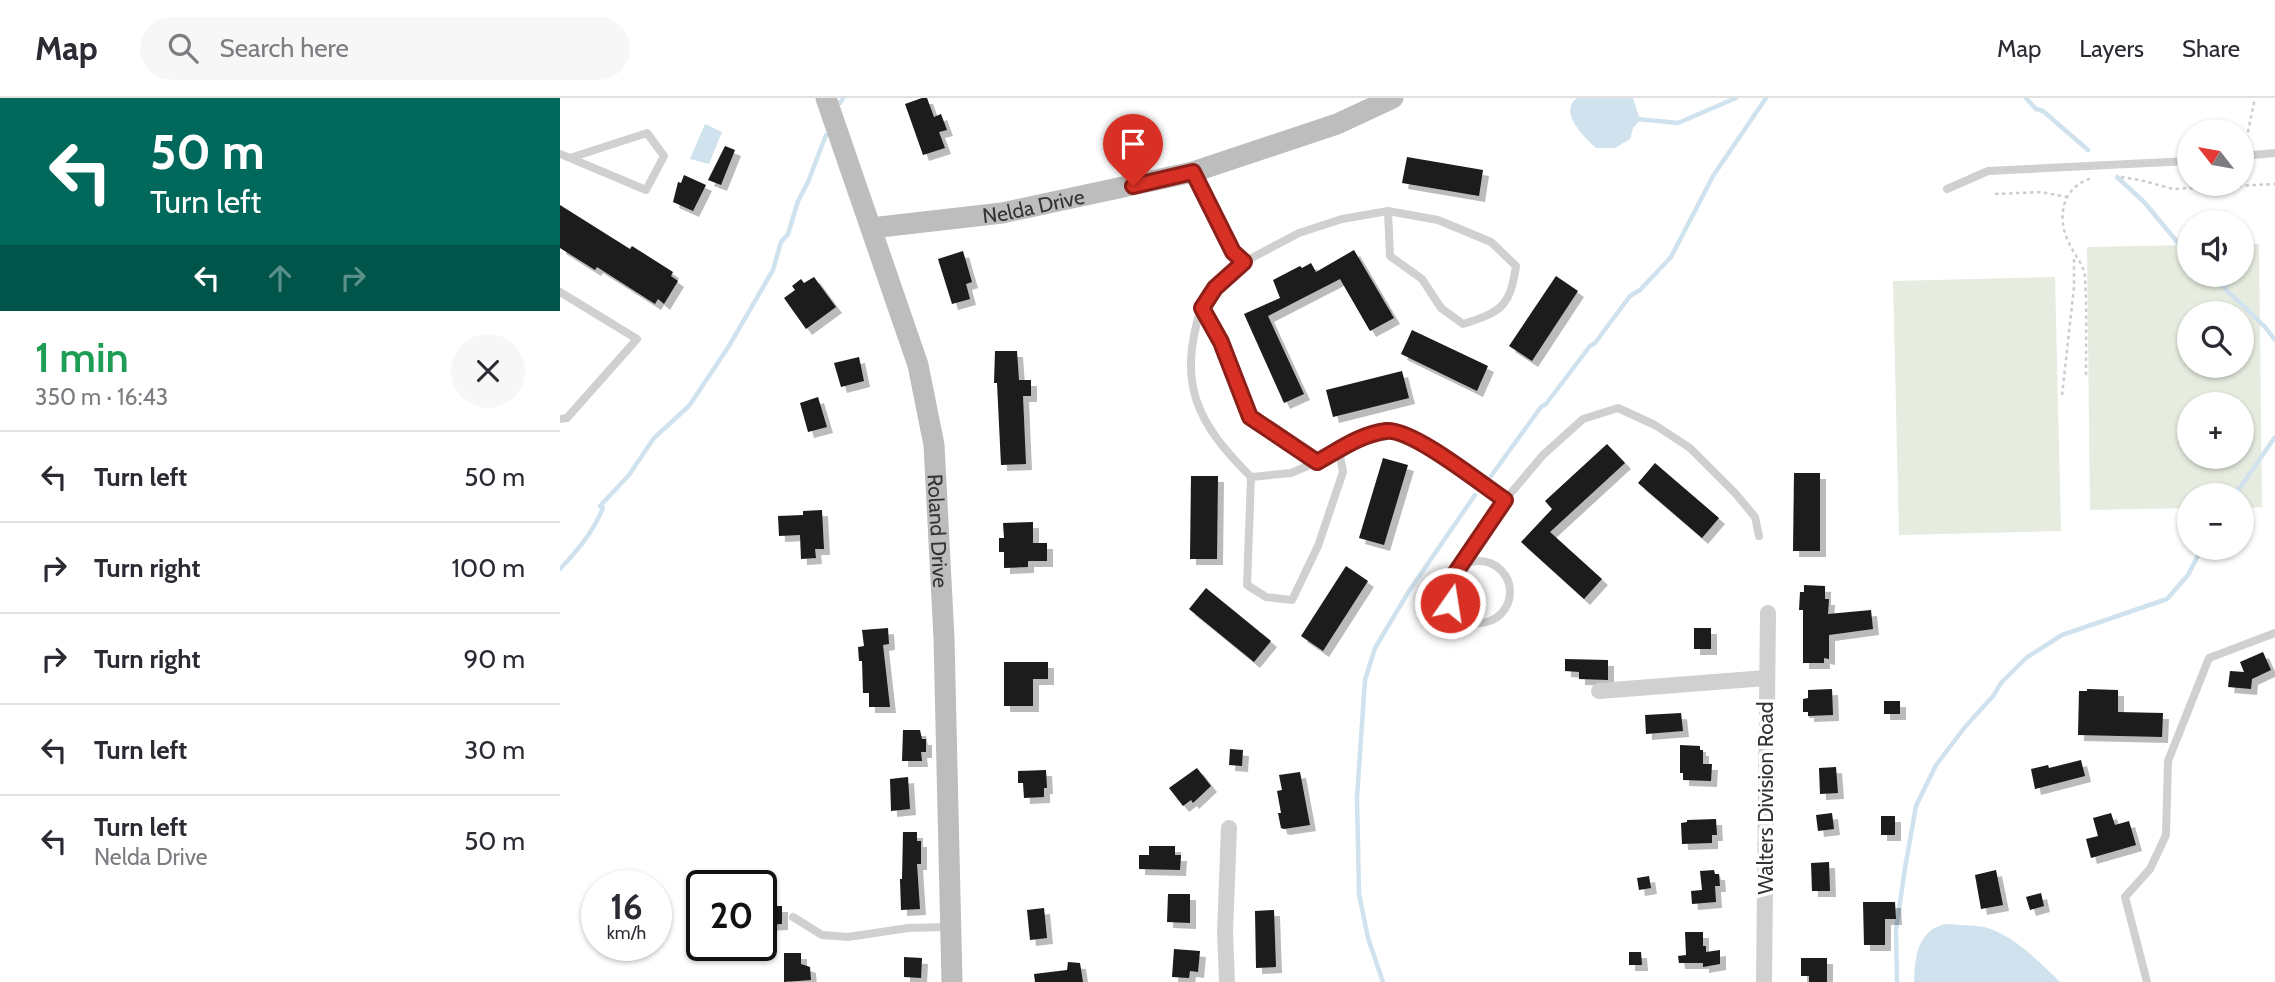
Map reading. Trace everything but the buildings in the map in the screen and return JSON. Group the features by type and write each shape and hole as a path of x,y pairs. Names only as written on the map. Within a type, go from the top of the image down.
{"street":[{"name":"Roland Drive","path":"826,98 918,365 934,445 944,638 952,982"},
{"name":"Nelda Drive","path":"871,228 1002,213 1193,172 1295,139 1360,109 1393,98"},
{"name":"Walters Division Road","path":"1764,982 1768,613"},
{"path":"1599,691 1766,678"},
{"path":"1227,982 1229,828"}],"lane":[{"path":"560,154 646,190 664,156 647,133 570,158"},
{"path":"2254,155 2275,153"},
{"path":"1947,190 1988,171 2177,162"},
{"path":"1193,172 1233,252 1244,262"},
{"path":"1339,450 1343,472 1318,546 1292,600 1266,597 1247,585 1251,477 1222,448 1201,415 1191,381 1191,354 1202,308 1215,288 1244,262 1298,233 1342,219 1388,211 1438,220 1490,242 1516,265 1512,290 1494,315 1463,324 1441,308 1422,279 1390,256 1388,211"},
{"path":"560,292 637,339 567,418 560,419"},
{"path":"1202,308 1221,342 1250,417 1317,462"},
{"path":"1461,568 1480,561 1500,569 1510,587 1510,598 1499,616 1481,623 1462,618 1450,603 1450,584 1505,500 1543,454 1583,419 1618,408 1655,425 1690,448 1755,517 1759,536"},
{"path":"1251,477 1291,472 1317,462 1367,435 1389,430 1415,438 1505,500"},
{"path":"2147,982 2125,897 2150,869 2166,835 2168,761 2209,659 2275,632"},
{"path":"793,917 822,935 849,937 908,928 951,927"}],"path":[{"path":"2250,119 2255,98"},
{"path":"2117,177 2173,188 2275,184"},
{"path":"2086,375 2085,274 2063,229 2063,206 2067,197 2079,185 2096,178"},
{"path":"1995,194 2042,192 2067,197"},
{"path":"2062,395 2074,286 2074,254"}],"shaded area":[{"path":"2254,244 2259,244 2262,507 2254,507 2254,483 2177,483 2177,508 2090,510 2087,247 2177,245 2177,287 2254,287"},
{"path":"2055,277 2061,531 1899,535 1893,281"}],"water":[{"path":"1577,98 1633,98 1640,120 1633,128 1630,139 1615,148 1596,148 1571,117 1570,110"},
{"path":"705,124 722,132 709,164 690,159"},
{"path":"1945,924 1984,927 2005,936 2060,982 1914,982 1919,946 1928,932"}],"waterway":[{"path":"840,103 843,98"},
{"path":"1637,119 1678,123 1736,98"},
{"path":"1491,476 1541,407 1630,296 1640,290 1671,257 1713,176 1766,98"},
{"path":"2026,98 2088,150"},
{"path":"560,569 590,533 603,508 600,506 629,475 654,438 689,406 729,346 773,270 781,242 788,234 798,201 826,135"},
{"path":"2117,177 2144,202 2177,242"},
{"path":"2223,287 2275,340"},
{"path":"2243,483 2275,437"},
{"path":"1383,982 1368,938 1359,894 1357,797 1365,680 1375,648 1409,591 1475,495"},
{"path":"1897,982 1896,930 1916,806 1936,765 2001,683 2026,658 2062,635 2167,599 2188,575 2196,560"}],"route":[{"path":"1133,186 1193,172 1233,252 1244,262 1215,288 1202,308 1221,342 1250,417 1317,462 1367,435 1389,430 1415,438 1505,500 1454,575 1448,593 1450,603"}]}
